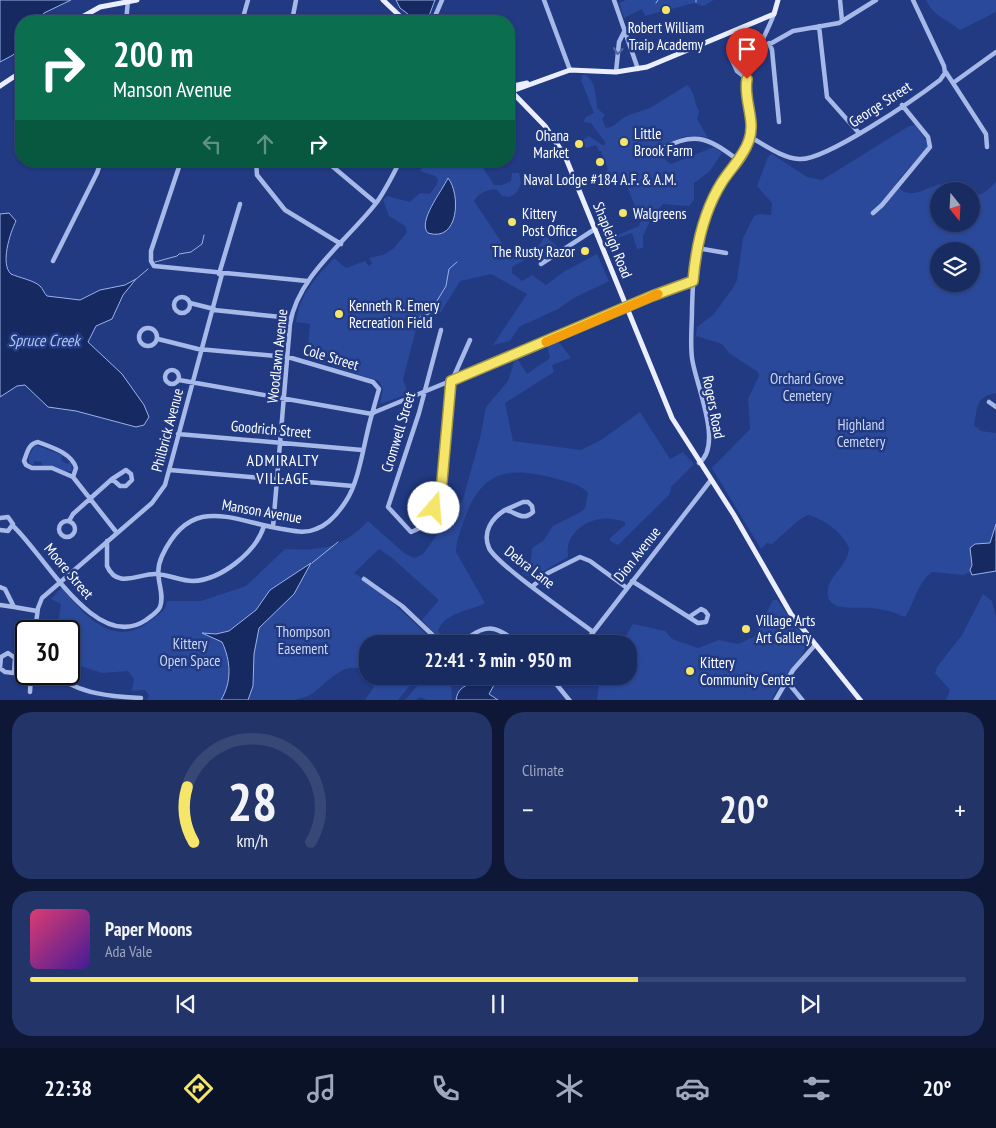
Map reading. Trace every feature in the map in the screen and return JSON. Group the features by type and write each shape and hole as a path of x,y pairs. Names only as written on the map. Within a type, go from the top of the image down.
{"main road":[{"path":"86,15 100,7 137,0"},
{"path":"383,0 398,15"},
{"path":"515,88 570,70 616,72 638,69 664,61 774,14 778,0"},
{"path":"0,86 15,76"},
{"name":"Shapleigh Road","path":"515,96 543,123 560,148 595,229 668,411 700,463"},
{"path":"700,463 734,515 782,600 815,645 861,700"}],"street":[{"path":"244,15 248,0"},
{"path":"293,15 296,0"},
{"path":"437,15 442,0"},
{"path":"544,0 570,70"},
{"path":"614,0 638,69"},
{"path":"840,0 842,21"},
{"path":"770,44 793,32 842,21 876,0"},
{"path":"913,0 939,54 945,71 986,134 987,147"},
{"path":"127,15 128,2"},
{"name":"Rogers Road","path":"700,463 708,454 709,446 704,404 692,356 693,281 697,248 712,199 738,160 750,137 751,121 746,94 747,79 774,14"},
{"path":"819,26 828,100 859,133"},
{"path":"616,72 619,42 624,32"},
{"path":"765,38 770,44 779,122"},
{"path":"953,83 996,52"},
{"path":"731,58 738,71 747,79"},
{"name":"George Street","path":"750,137 786,156 801,160 818,155 859,133 936,83 944,76 945,71"},
{"path":"873,212 882,205 930,147 928,137 902,105"},
{"path":"666,147 682,140 701,139 716,144 738,160"},
{"path":"53,261 99,167"},
{"path":"179,167 151,251 151,261 154,266 307,281"},
{"path":"256,167 256,175 288,212 341,244"},
{"path":"333,167 376,202"},
{"name":"Woodlawn Avenue","path":"273,528 291,318 298,296 307,281 376,202 396,167"},
{"name":"Philbrick Avenue","path":"36,620 42,598 156,498 165,485 214,309 221,274 240,204"},
{"path":"541,264 595,229"},
{"path":"697,248 726,253"},
{"path":"179,380 372,414 379,409 424,393 626,307 693,281"},
{"path":"190,303 214,309 291,318"},
{"name":"Cole Street","path":"150,328 156,333 158,339 154,345 146,346 141,340 140,333 143,329 150,328"},
{"name":"Cromwell Street","path":"441,330 424,393 388,507 412,533 418,529 440,498 451,381"},
{"name":"Cole Street","path":"158,339 202,350 288,357 376,384 379,389 372,414"},
{"path":"451,381 470,340"},
{"path":"989,402 996,407"},
{"name":"Manson Avenue","path":"157,574 160,561 171,539 180,527 193,519 214,515 301,532 319,528 338,512 347,500 353,486 372,414"},
{"name":"Goodrich Street","path":"178,434 362,450"},
{"path":"73,476 75,465 65,454 38,442 33,443 30,447 24,461 27,466 52,468 73,476 117,532"},
{"path":"170,470 353,486"},
{"path":"69,521 70,516 112,479"},
{"name":"Dion Avenue","path":"591,635 711,480"},
{"path":"525,502 530,504 533,510 531,514 523,517 506,510 525,502"},
{"name":"Debra Lane","path":"506,510 495,517 490,525 487,535 489,548 498,560 593,632"},
{"name":"Moore Street","path":"0,518 9,517 13,526 76,601 92,615 113,625 128,627 143,622 160,607 162,598 157,574"},
{"path":"0,530 8,532 13,526"},
{"path":"107,540 107,566 114,576 126,580 157,574 193,581 214,575 244,555 259,537 264,526"},
{"path":"533,586 548,573 580,557 590,560 627,588"},
{"path":"364,580 406,609 433,635"},
{"path":"632,581 689,618"},
{"path":"0,587 5,589 14,607"},
{"path":"0,605 37,611"},
{"path":"472,635 492,628 506,635"},
{"path":"775,700 786,680 815,645"},
{"path":"5,654 11,654 14,657 14,673 5,672 0,668 1,658 5,654"},
{"path":"786,680 803,700"},
{"path":"30,685 30,692"},
{"path":"72,685 141,698"},
{"path":"558,685 570,700"}],"green space":[{"name":"Robert William Traip Academy","path":"626,0 714,0 703,6 694,3 645,16 642,9 624,18 619,3"},
{"path":"926,0 996,0 996,12 960,30 937,14"},
{"path":"582,75 586,75 594,85 597,108 605,115 602,119 606,128 613,126 626,116 650,108 687,85 692,91 699,111 697,119 708,138 685,136 675,140 665,147 668,151 663,155 666,161 671,164 714,147 722,153 709,172 694,183 694,200 689,206 663,204 653,215 643,236 643,248 637,249 632,233 615,239 613,237 639,226 641,221 624,179 601,186 598,184 601,182 599,177 604,175 608,169 601,151 599,151 596,145 586,148 581,141 589,136 602,145 605,145 605,142 591,123 583,122 586,117 594,113 581,80"},
{"path":"915,125 928,143 927,148 899,179 897,185 906,193 930,188 930,232 980,232 980,194 996,182 996,393 981,400 977,408 974,425 981,431 996,433 996,524 990,543 983,543 970,548 973,565 970,572 963,575 932,572 920,587 905,617 884,610 843,607 831,602 828,597 829,584 846,560 849,548 832,527 820,520 808,515 799,520 772,544 767,543 761,549 712,468 750,429 748,399 759,376 758,372 729,353 722,344 696,336 697,327 713,315 733,288 737,280 743,238 754,216 760,214 771,215 772,203 757,186 768,157 772,154 807,177 822,180 909,126"},
{"path":"423,167 483,167 494,185 502,185 511,181 512,173 519,173 521,183 518,190 512,196 502,196 497,190 491,190 481,194 474,201 512,258 527,254 536,248 543,240 544,235 559,248 539,262 532,256 512,267 512,273 522,281 532,275 546,285 565,271 597,254 609,281 574,298 558,309 519,327 510,341 493,345 527,294 491,274 460,281 441,312 418,322 403,379 408,394 380,404 383,389 379,381 307,358 310,324 296,322 298,313 309,287 334,258 346,268 365,261 369,266 372,263 369,258 383,255 394,248 407,232 405,226 389,216 383,200 387,196 410,202 420,193 430,194 437,184 438,179 435,176 420,171","holes":["449,179 455,199 452,226 440,195"]},
{"path":"558,341 571,358 552,365 554,372 505,403 513,441 581,450 601,440 640,412 670,459 683,452 694,464 671,487 670,494 618,545 610,541 610,538 625,525 625,522 608,518 591,521 577,530 572,537 568,547 568,557 532,578 522,573 531,560 532,548 543,541 553,526 581,512 585,508 588,493 582,487 541,475 513,473 501,475 481,488 473,499 456,547 456,552 485,603 458,613 446,620 438,631 441,635 436,635 422,620 439,600 391,557 379,549 354,573 378,589 427,635 359,635 359,669 345,669 304,697 295,700 147,700 149,695 145,690 132,691 134,679 128,671 102,673 80,666 80,620 59,620 61,604 51,599 62,587 90,618 112,630 124,632 136,629 159,615 167,601 201,601 246,586 285,549 310,549 331,546 350,537 368,521 404,553 414,558 423,554 463,499 480,438 486,407 508,381 514,362 518,360 527,374 550,358 547,346"},
{"path":"35,445 62,455 61,460 67,464 71,462 72,471 42,466 42,462 34,461 34,465 29,463 29,456"},
{"path":"983,594 992,601 996,618 996,700 946,700 950,690 935,673 937,667 962,635"},
{"path":"773,600 777,600 806,640 802,655 775,692 772,700 597,700 599,685 637,685 637,635 626,635 633,624 665,631 672,639 698,648 719,640 738,644 754,637"},
{"path":"373,685 410,685 398,700 365,700 374,687"},
{"path":"418,685 451,685 452,700 428,700 420,697 416,700 405,700"}],"water":[{"path":"0,0 71,0 42,15 15,15 15,53 0,62"},
{"path":"396,0 435,0 429,15 409,15 400,8"},
{"path":"448,178 455,195 456,205 451,224 446,231 438,234 428,233 425,228 428,214"},
{"name":"Spruce Creek","path":"9,213 16,221 7,248 6,263 8,269 11,274 37,284 47,296 80,300 100,290 125,285 136,279 123,295 112,319 96,326 88,342 122,374 144,405 149,417 144,425 136,427 76,411 48,407 25,385 17,386 0,397 0,214"},
{"path":"996,524 996,571 972,575 970,570 972,565 970,548 975,544 990,543"},
{"path":"311,563 294,594 259,628 254,654 253,686 248,700 221,700 229,679 229,664 225,649 222,642 202,633 216,634 229,631 256,610 270,590"},
{"path":"494,685 489,694 498,700 456,700 458,693 466,686"}],"waterway":[{"path":"155,262 191,252 202,244 204,235"},
{"path":"417,321 420,317 429,314 446,286 449,269 457,262"},
{"path":"135,280 148,269"},
{"path":"312,563 338,542"}],"slow traffic":[{"path":"546,342 658,294"}],"place":[{"name":"Robert William Traip Academy","path":"666,10"},
{"name":"Little Brook Farm","path":"624,142"},
{"name":"Ohana Market","path":"579,144"},
{"name":"Naval Lodge #184 A.F. & A.M.","path":"600,162"},
{"name":"Walgreens","path":"623,213"},
{"name":"Kittery Post Office","path":"512,222"},
{"name":"The Rusty Razor","path":"585,251"},
{"name":"Kenneth R. Emery Recreation Field","path":"339,314"},
{"name":"Village Arts Art Gallery","path":"746,629"},
{"name":"Kittery Community Center","path":"690,671"}],"district":[{"name":"ADMIRALTY VILLAGE","path":"283,469"}],"route":[{"path":"434,508 441,492 448,397 451,381 512,357 666,290 693,281 697,248 708,207 722,182 744,152 751,134 752,125 746,94 747,79"}],"park label":[{"name":"Orchard Grove Cemetery","path":"807,386"},
{"name":"Highland Cemetery","path":"861,432"},
{"name":"Thompson Easement","path":"303,640"},
{"name":"Kittery Open Space","path":"190,652"}]}
